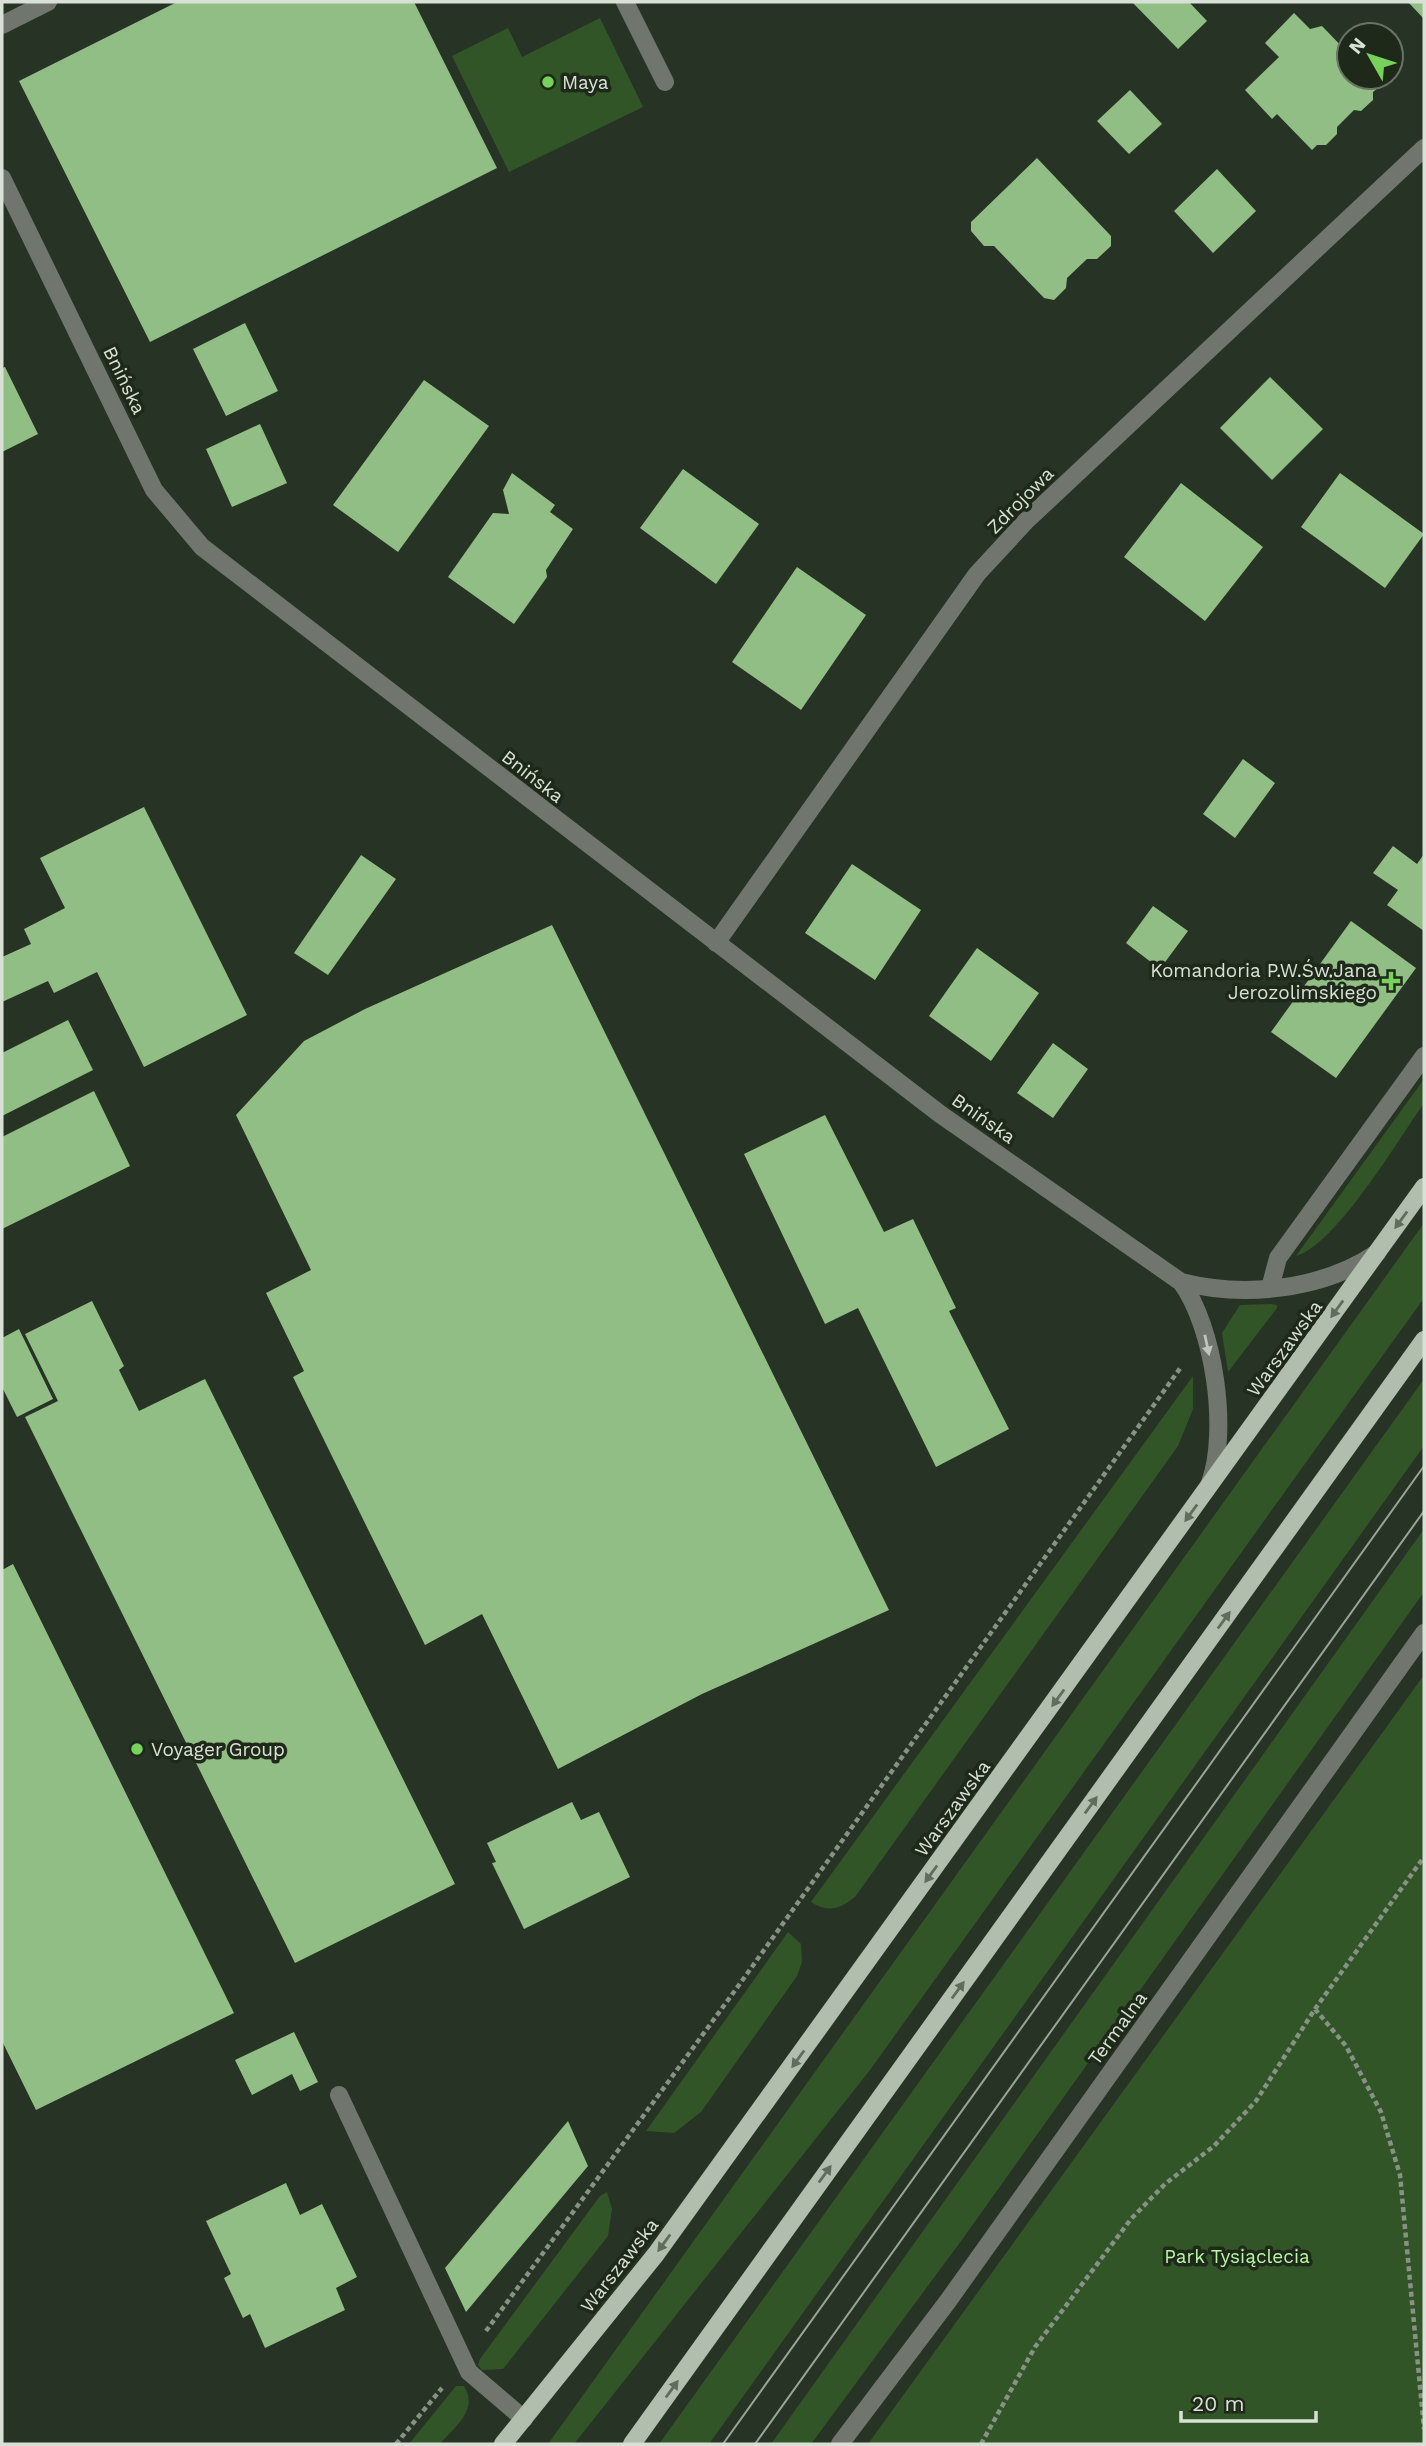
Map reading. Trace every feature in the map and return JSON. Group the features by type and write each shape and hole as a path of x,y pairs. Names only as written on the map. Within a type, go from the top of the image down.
{"main road":[{"name":"Warszawska","path":"503,2444 672,2231 1424,1187"},
{"path":"632,2444 1424,1340"}],"street":[{"path":"2,25 48,2"},
{"path":"625,2 665,82"},
{"name":"Zdrojowa","path":"716,943 977,574 1035,511 1424,148"},
{"name":"Bnińska","path":"2,178 154,490 202,547 940,1114 1181,1282 1192,1299 1203,1329 1216,1390 1219,1427 1216,1461 1207,1490"},
{"path":"1270,1287 1278,1258 1424,1056"},
{"name":"Bnińska","path":"1181,1282 1234,1289 1270,1287 1323,1279 1356,1266 1377,1253"},
{"name":"Termalna","path":"839,2444 956,2290 1424,1633"},
{"path":"339,2095 469,2372 524,2419"}],"path":[{"path":"396,2444 464,2361 1041,1565 1190,1354 1203,1329"},
{"path":"981,2444 1035,2347 1131,2219 1165,2184 1214,2146 1256,2101 1315,2009 1424,1857"},
{"path":"1315,2009 1346,2046 1381,2112 1400,2175 1424,2429"}],"green space":[{"name":"Maya","path":"600,18 643,107 509,172 452,56 508,28 522,57"},
{"path":"1424,1079 1424,1103 1383,1165 1329,1233 1312,1248 1296,1256"},
{"path":"1424,1223 1424,1298 870,2070 574,2444 548,2444"},
{"path":"1240,1305 1277,1305 1277,1308 1228,1372 1222,1333"},
{"path":"1193,1376 1193,1409 1178,1446 855,1897 834,1908 823,1908 811,1902"},
{"path":"1424,1379 1424,1446 709,2444 659,2444"},
{"path":"1424,1529 1424,1592 964,2237 811,2444 771,2444"},
{"name":"Park Tysiąclecia","path":"1424,1675 1424,2444 868,2444"},
{"path":"788,1932 801,1944 802,1962 797,1976 701,2112 674,2133 646,2131"},
{"path":"607,2192 612,2209 608,2236 503,2369 482,2370 478,2365 480,2359 600,2196"},
{"path":"456,2386 464,2386 469,2403 458,2424 440,2444 409,2444"}],"building":[{"path":"177,2 414,2 497,168 150,342 19,81"},
{"path":"1132,2 1189,2 1207,21 1178,49"},
{"path":"1408,2 1424,2 1424,19"},
{"path":"1294,13 1310,29 1322,26 1335,39 1335,91 1374,91 1373,100 1361,111 1354,110 1337,127 1337,134 1326,145 1317,145 1312,150 1277,114 1272,119 1245,90 1279,57 1265,43"},
{"path":"1130,90 1162,124 1129,154 1097,121"},
{"path":"1037,158 1111,236 1111,246 1097,259 1087,259 1067,278 1066,288 1054,300 1044,298 994,246 984,246 971,231 971,222"},
{"path":"1217,169 1256,211 1213,253 1174,211"},
{"path":"245,323 278,391 226,416 193,349"},
{"path":"5,367 38,434 2,452 2,368"},
{"path":"1270,377 1323,429 1272,480 1220,428"},
{"path":"424,380 489,426 398,552 333,505"},
{"path":"260,424 287,483 232,507 206,449"},
{"path":"683,469 759,524 716,584 640,528"},
{"path":"512,473 555,505 550,512 573,529 546,570 547,577 514,624 448,577 493,513 509,514 503,490"},
{"path":"1340,473 1424,534 1385,588 1301,527"},
{"path":"1181,483 1263,547 1205,621 1124,557"},
{"path":"797,567 866,615 801,710 732,662"},
{"path":"1243,759 1275,783 1235,838 1203,814"},
{"path":"144,807 247,1015 144,1067 97,972 54,993 48,981 2,1002 2,957 31,944 24,929 65,908 40,858"},
{"path":"1393,846 1417,864 1424,854 1424,931 1387,905 1398,890 1373,873"},
{"path":"361,855 396,879 328,975 294,953"},
{"path":"852,864 921,910 875,980 805,933"},
{"path":"1153,906 1188,931 1160,969 1126,943"},
{"path":"1351,921 1416,968 1336,1078 1271,1032"},
{"path":"552,925 889,1610 702,1694 558,1769 482,1614 425,1645 293,1377 304,1371 266,1293 311,1270 236,1115 304,1041 365,1009"},
{"path":"977,948 1039,993 991,1061 929,1016"},
{"path":"68,1020 93,1070 2,1116 2,1053"},
{"path":"1053,1043 1088,1069 1053,1118 1017,1093"},
{"path":"94,1091 130,1166 2,1229 2,1137"},
{"path":"825,1115 884,1232 913,1219 956,1308 949,1311 1009,1429 936,1467 858,1308 825,1324 744,1154"},
{"path":"92,1301 124,1366 119,1370 139,1411 205,1379 455,1884 295,1963 25,1417 58,1401 25,1334"},
{"path":"19,1329 53,1399 17,1417 2,1387 2,1338"},
{"path":"13,1564 234,2013 36,2110 2,2041 2,1570"},
{"path":"572,1802 581,1820 599,1812 630,1877 524,1929 492,1863 496,1862 487,1843"},
{"path":"294,2032 318,2082 300,2091 292,2074 252,2095 235,2060"},
{"path":"568,2121 588,2166 466,2312 445,2268"},
{"path":"286,2183 300,2215 322,2204 357,2277 336,2288 345,2310 265,2348 250,2314 243,2318 224,2278 231,2274 206,2221"}],"tram line":[{"path":"723,2444 1424,1466"},
{"path":"755,2444 1424,1511"}],"place":[{"name":"Maya","path":"548,82"},
{"name":"Komandoria P.W.Św.Jana Jerozolimskiego","path":"1391,981"},
{"name":"Voyager Group","path":"137,1749"}]}
